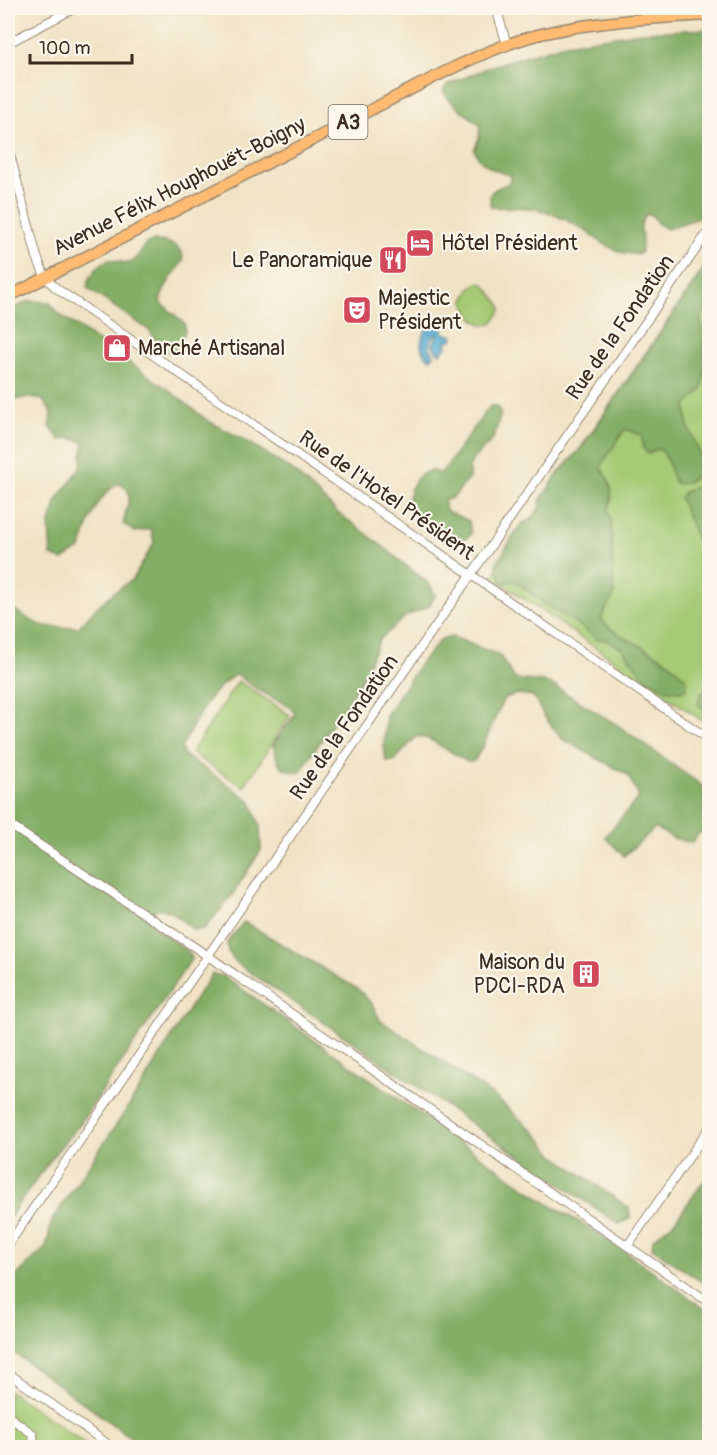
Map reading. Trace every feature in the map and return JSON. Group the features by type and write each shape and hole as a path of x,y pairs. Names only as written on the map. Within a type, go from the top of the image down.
{"highway":[{"name":"Avenue Félix Houphouët-Boigny","path":"9,295 428,80 507,45 540,35 576,28 634,20 710,15"}],"street":[{"path":"8,43 75,8"},
{"path":"496,8 507,45"},
{"path":"8,147 45,277"},
{"name":"Rue de la Fondation","path":"8,1245 710,229"},
{"name":"Rue de l'Hotel Président","path":"45,277 66,295 710,740"},
{"path":"8,824 208,956 710,1303"},
{"path":"628,1245 710,1127"},
{"path":"8,1373 113,1448"},
{"path":"8,1416 33,1434 34,1448"}],"green space":[{"path":"709,29 709,212 667,229 657,223 653,216 647,214 641,225 640,254 631,254 615,250 577,226 547,212 526,208 491,207 491,193 509,183 511,175 490,167 477,156 474,150 479,138 480,125 446,96 443,91 447,85 492,66 565,44 641,32"},
{"path":"154,241 174,245 183,256 183,261 166,286 160,302 185,324 185,331 179,345 169,352 159,347 150,331 87,288 101,264 109,260 130,263 137,258 145,244"},
{"path":"709,261 709,725 492,577"},
{"path":"709,261 709,297 701,320 706,363 702,389 686,406 688,426 705,465 704,472 686,482 675,483 661,450 657,449 648,454 643,448 642,435 625,429 601,469 611,489 608,511 611,520 614,595 601,618 622,636 672,665 687,680 686,689 681,691 665,689 643,676 622,648 606,640 597,639 550,608 515,581 502,583 496,564 521,524 532,519 541,506 540,501 560,471 583,446"},
{"path":"478,283 484,284 501,306 501,311 493,322 486,325 478,322 472,316 464,300 471,288"},
{"path":"29,301 49,302 59,314 169,390 208,421 250,443 293,471 337,512 429,584 436,595 428,607 406,616 380,639 360,683 300,772 288,770 280,765 273,745 295,714 290,707 258,690 236,674 210,698 181,748 183,754 250,800 260,825 261,850 231,897 205,928 195,931 172,912 159,908 151,914 152,926 189,952 192,958 79,1125 57,1151 8,1219 8,1020 14,1010 8,992 8,931 11,916 8,911 8,605 41,625 79,627 113,593 133,579 154,543 151,529 135,532 123,524 129,499 128,490 118,483 98,504 81,548 63,560 51,556 49,526 57,500 81,467 84,442 69,438 60,440 50,427 51,412 43,400 26,397 8,402 8,311"},
{"path":"490,406 496,406 501,414 493,439 473,459 469,468 469,478 454,497 444,501 446,511 469,521 471,534 466,539 457,541 407,506 409,496 413,484 420,475 430,471 440,473 443,471"},
{"path":"700,485 709,490 709,569 680,498 684,492"},
{"path":"453,637 499,655 515,679 549,683 619,726 709,791 709,834 700,832 691,843 673,838 655,828 624,856 605,837 639,797 628,775 562,739 544,716 533,696 518,694 504,698 474,761 468,762 429,739 417,736 394,761 386,761 384,746 386,715 420,664 441,639"},
{"path":"238,681 290,715 244,787 191,753"},
{"path":"709,689 709,713 698,705 701,693"},
{"path":"244,922 358,989 372,1004 380,1020 493,1095 537,1134 555,1156 629,1208 630,1218 619,1224 238,964 228,952 227,942"},
{"path":"212,974 223,976 550,1205 605,1237 709,1312 709,1447 144,1447 9,1349 8,1284 46,1247 52,1220 129,1106"},
{"path":"709,1174 709,1287 652,1248 653,1239 675,1221"},
{"path":"8,1390 90,1447 8,1447"}],"water":[{"path":"432,323 439,324 444,333 453,336 452,340 446,341 447,346 440,353 433,345 438,332 432,338 429,345 434,355 431,359 423,351 421,342"}],"place":[{"name":"Hôtel Président","path":"420,243"},
{"name":"Le Panoramique","path":"393,260"},
{"name":"Majestic Président","path":"357,310"},
{"name":"Marché Artisanal","path":"117,348"},
{"name":"Maison du PDCI-RDA","path":"586,974"}]}
